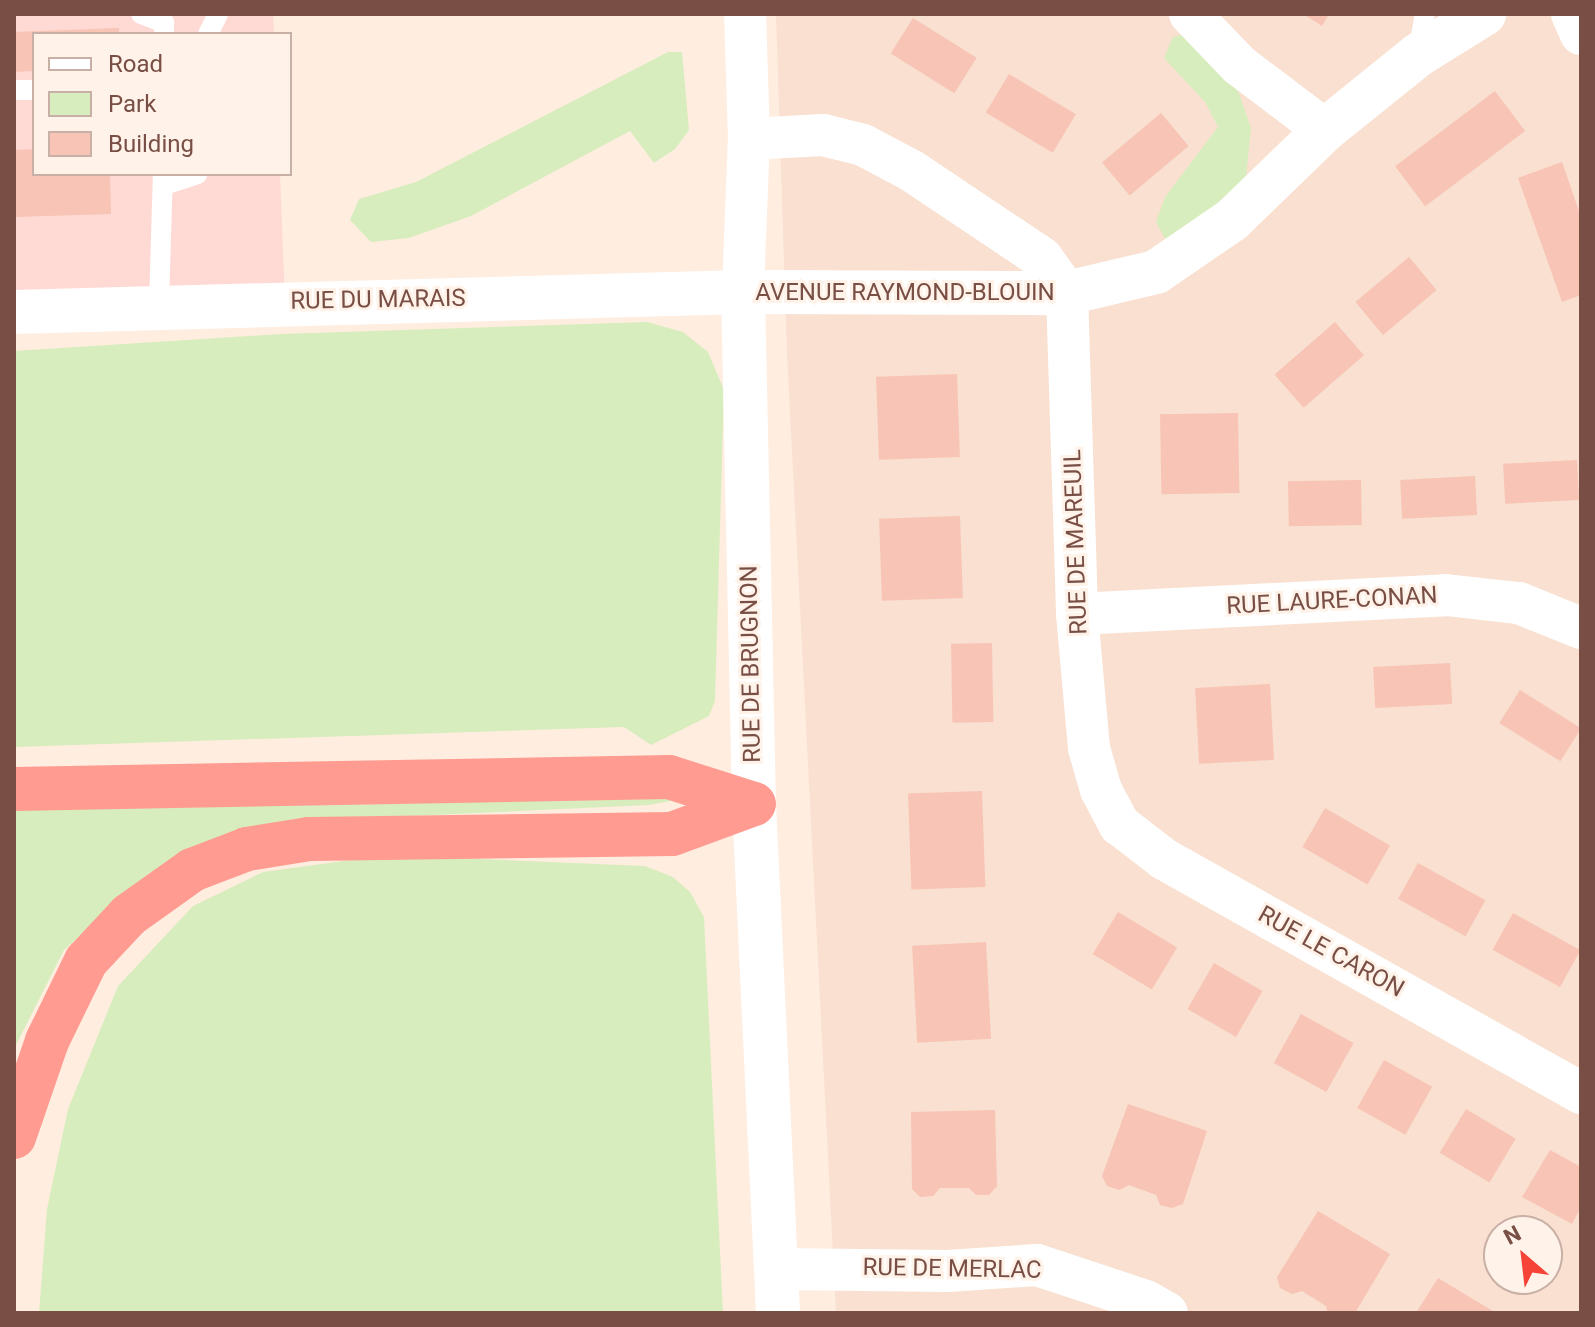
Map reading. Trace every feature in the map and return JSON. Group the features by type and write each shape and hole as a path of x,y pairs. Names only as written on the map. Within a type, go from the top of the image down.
{"highway":[{"path":"14,789 669,777 754,804"},
{"path":"14,1137 47,1041 86,961 129,915 192,870 247,849 309,839 672,834 754,804"}],"street":[{"name":"RUE DE BRUGNON","path":"745,14 749,139 743,292 754,804 778,1313"},
{"path":"1190,14 1239,65 1325,130"},
{"name":"AVENUE RAYMOND-BLOUIN","path":"743,292 1067,293 1156,272 1232,220 1421,34 1484,14"},
{"path":"1572,14 1581,34"},
{"name":"AVENUE RAYMOND-BLOUIN","path":"749,139 823,135 863,145 912,171 1042,258 1067,293"},
{"name":"RUE DU MARAIS","path":"14,312 159,305 743,292"},
{"name":"RUE DE MAREUIL","path":"1067,293 1077,614 1089,748 1101,790"},
{"name":"RUE LAURE-CONAN","path":"1077,614 1446,595 1519,603 1581,628"},
{"name":"RUE LE CARON","path":"1101,790 1120,825 1164,859 1581,1093"},
{"name":"RUE DE MERLAC","path":"776,1269 948,1271 1037,1265 1146,1301 1167,1313"}],"lane":[{"path":"141,14 164,23 164,32"},
{"path":"209,32 220,14"},
{"path":"159,305 164,180 186,176"}],"shaded area":[{"path":"14,14 273,14 274,32 32,32 32,176 280,176 285,302 14,312"},
{"path":"776,14 1581,14 1581,1313 836,1313 787,353"}],"green space":[{"path":"1186,34 1233,76 1251,128 1246,178 1169,246 1156,222 1165,197 1218,127 1205,102 1164,58 1173,37"},
{"path":"668,52 682,52 689,130 675,149 654,163 630,131 471,216 409,238 371,242 350,220 359,199 416,182"},
{"path":"647,322 683,332 708,352 724,390 715,701 709,716 651,745 624,727 14,747 14,351 281,334"},
{"path":"653,792 676,800 649,805 284,822 222,837 148,874 64,950 14,1049 14,810"},
{"path":"387,855 645,866 673,877 690,892 704,917 723,1313 39,1313 47,1209 68,1109 118,986 193,906 263,872"}],"building":[{"path":"1303,14 1329,14 1322,26"},
{"path":"913,18 977,58 954,93 891,54"},
{"path":"119,28 119,32 32,32 32,71 14,72 14,32"},
{"path":"1009,74 1076,114 1053,153 986,113"},
{"path":"1495,91 1525,131 1425,206 1395,166"},
{"path":"1161,113 1189,146 1130,195 1102,162"},
{"path":"32,149 32,176 110,176 111,214 14,217 14,150"},
{"path":"1562,162 1581,217 1581,295 1562,302 1518,178"},
{"path":"1409,257 1437,290 1383,335 1355,302"},
{"path":"1335,322 1364,355 1303,408 1275,374"},
{"path":"957,374 960,457 879,460 876,377"},
{"path":"1238,413 1239,493 1161,494 1160,414"},
{"path":"1577,460 1579,500 1505,504 1503,464"},
{"path":"1475,476 1477,515 1402,519 1400,480"},
{"path":"1361,480 1362,525 1289,526 1288,481"},
{"path":"960,516 963,598 882,601 879,519"},
{"path":"992,643 993,722 952,723 951,644"},
{"path":"1450,663 1452,704 1375,708 1373,667"},
{"path":"1270,684 1274,760 1199,764 1195,688"},
{"path":"1520,690 1581,728 1560,761 1499,723"},
{"path":"982,791 985,887 911,890 908,794"},
{"path":"1325,808 1390,846 1367,884 1302,847"},
{"path":"1418,863 1485,900 1465,936 1398,899"},
{"path":"1118,912 1177,948 1152,990 1093,954"},
{"path":"1513,913 1580,950 1560,987 1493,950"},
{"path":"986,942 991,1039 917,1043 912,946"},
{"path":"1214,963 1262,991 1236,1037 1188,1009"},
{"path":"1301,1014 1353,1043 1326,1092 1274,1063"},
{"path":"1384,1060 1432,1087 1405,1135 1357,1108"},
{"path":"1128,1104 1207,1131 1183,1204 1172,1208 1160,1205 1156,1195 1129,1185 1119,1190 1107,1186 1102,1176"},
{"path":"1466,1109 1516,1139 1489,1183 1440,1153"},
{"path":"995,1110 997,1186 989,1195 976,1195 969,1188 940,1188 933,1196 920,1197 912,1189 911,1112"},
{"path":"1550,1150 1581,1167 1581,1207 1572,1224 1563,1219 1563,1215 1555,1215 1522,1197"},
{"path":"1318,1211 1390,1254 1355,1313 1328,1313 1326,1306 1302,1291 1292,1294 1280,1288 1277,1277"},
{"path":"1438,1278 1496,1313 1416,1313"}]}
